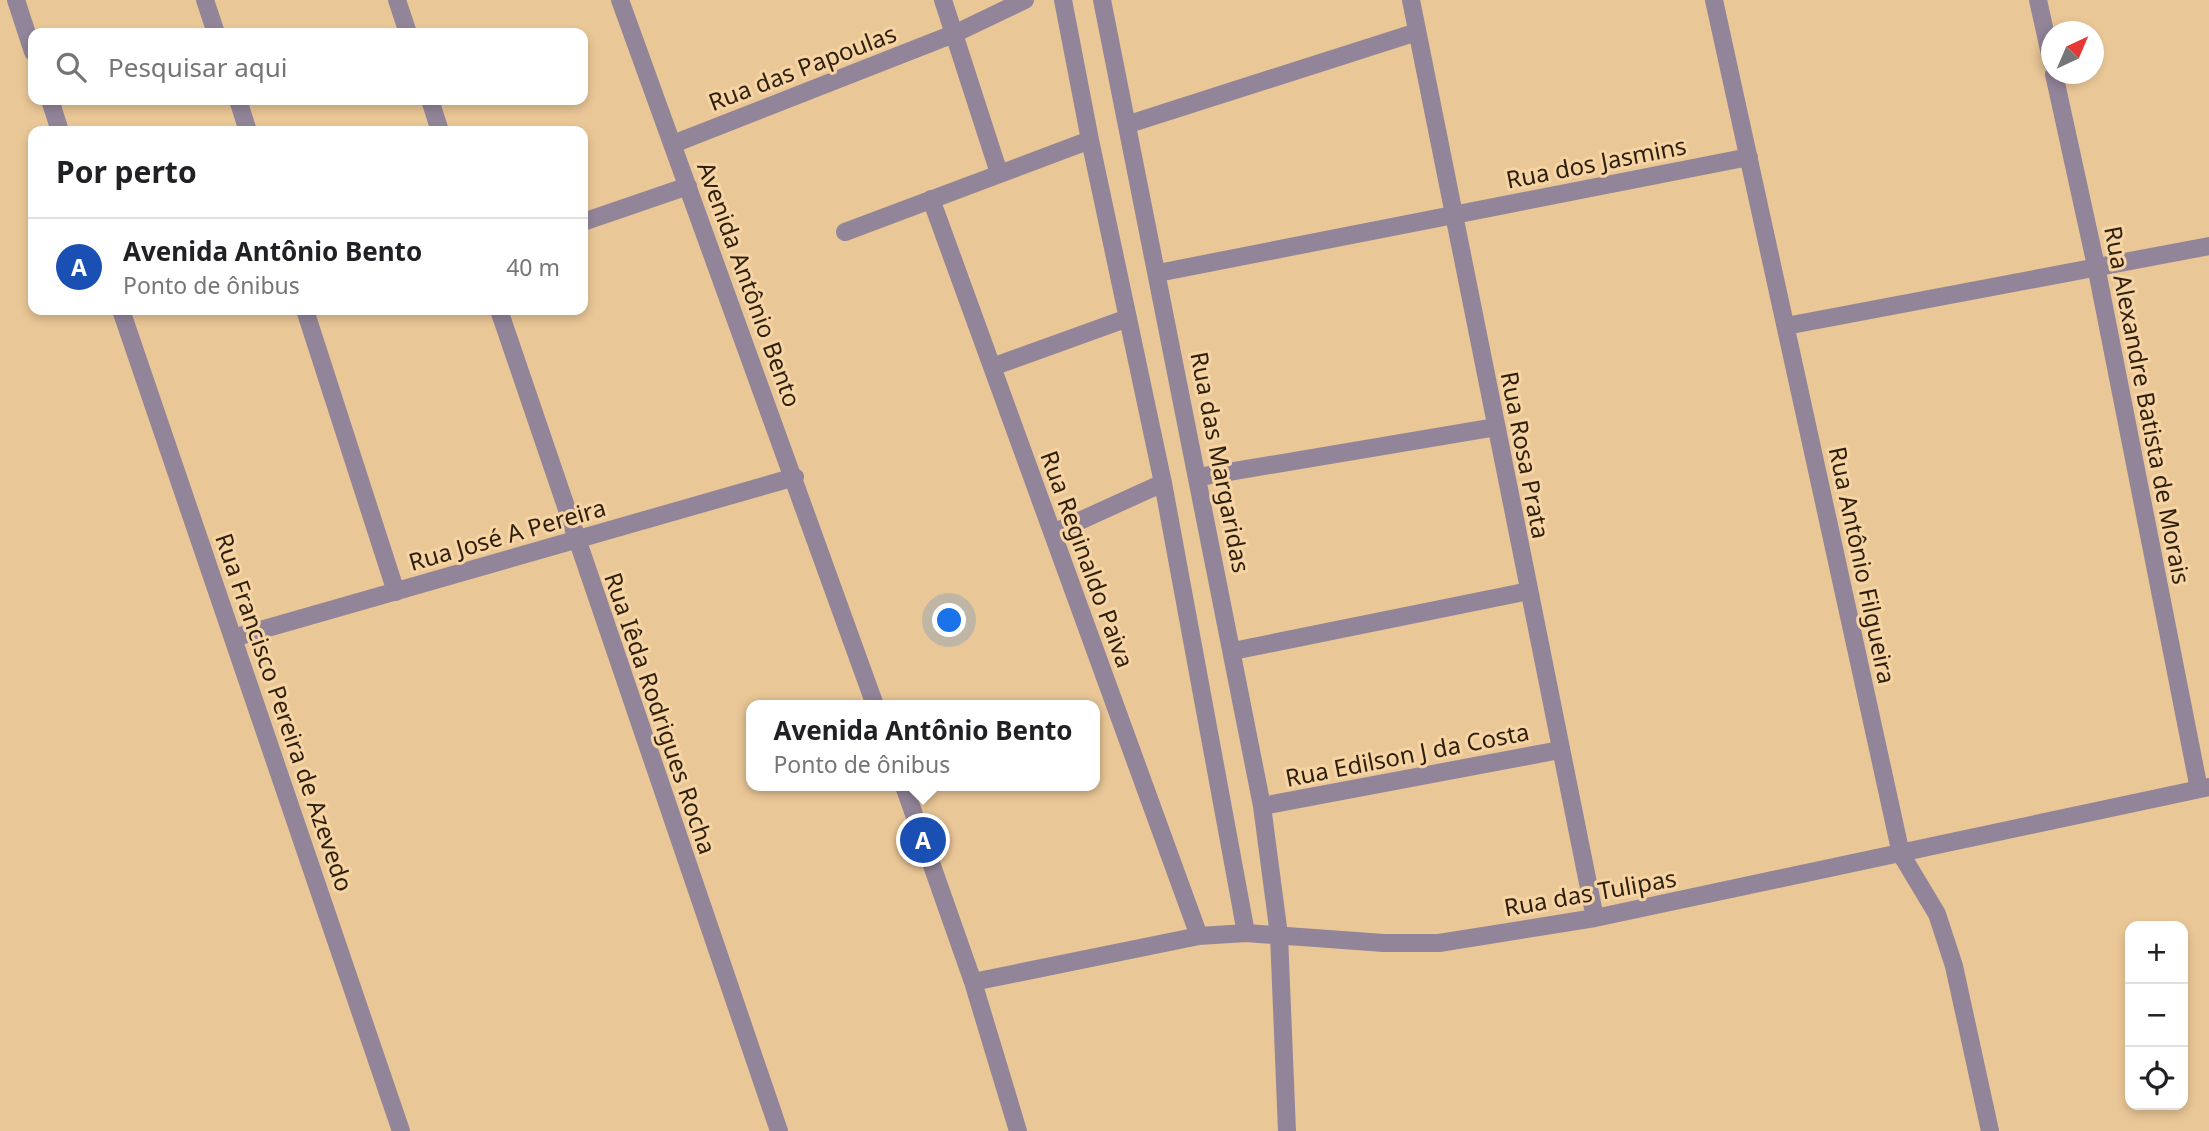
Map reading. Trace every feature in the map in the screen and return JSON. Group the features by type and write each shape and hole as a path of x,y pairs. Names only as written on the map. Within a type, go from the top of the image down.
{"street":[{"path":"16,0 28,37"},
{"path":"205,0 214,28"},
{"path":"397,0 406,28"},
{"name":"Avenida Antônio Bento","path":"620,0 795,477 873,700"},
{"path":"943,0 956,33 999,173"},
{"name":"Rua das Papoulas","path":"673,144 956,33 1025,0"},
{"path":"1063,0 1163,483 1246,933"},
{"name":"Rua das Margaridas","path":"1102,0 1129,124 1262,806 1279,935 1287,1131"},
{"name":"Rua Rosa Prata","path":"1411,0 1595,918"},
{"name":"Rua Antônio Filgueira","path":"1714,0 1901,854 1937,914 1954,966 1990,1131"},
{"path":"2038,0 2043,21"},
{"path":"1129,124 1417,32"},
{"name":"Rua Alexandre Batista de Morais","path":"2056,84 2204,788"},
{"path":"52,105 58,126"},
{"path":"240,105 246,126"},
{"path":"432,105 438,126"},
{"path":"845,232 1090,140"},
{"name":"Rua dos Jasmins","path":"1453,215 1749,157"},
{"path":"588,220 688,186"},
{"name":"Rua Reginaldo Paiva","path":"931,199 1199,936"},
{"path":"1158,273 1453,215"},
{"path":"1786,326 2209,246"},
{"name":"Rua Francisco Pereira de Azevedo","path":"123,315 401,1131"},
{"path":"307,315 396,592"},
{"name":"Rua Iêda Rodrigues Rocha","path":"501,315 779,1131"},
{"path":"992,367 1128,318"},
{"path":"1199,477 1496,427"},
{"name":"Rua José A Pereira","path":"233,638 795,477"},
{"path":"1053,533 1163,483"},
{"path":"1233,651 1529,591"},
{"name":"Rua Edilson J da Costa","path":"1262,806 1560,750"},
{"name":"Rua das Tulipas","path":"973,982 1199,936 1246,933 1384,943 1439,943 1595,918 2204,788"},
{"path":"906,791 973,982 1018,1131"}],"place":[{"name":"Avenida Antônio Bento","path":"923,840"}]}
